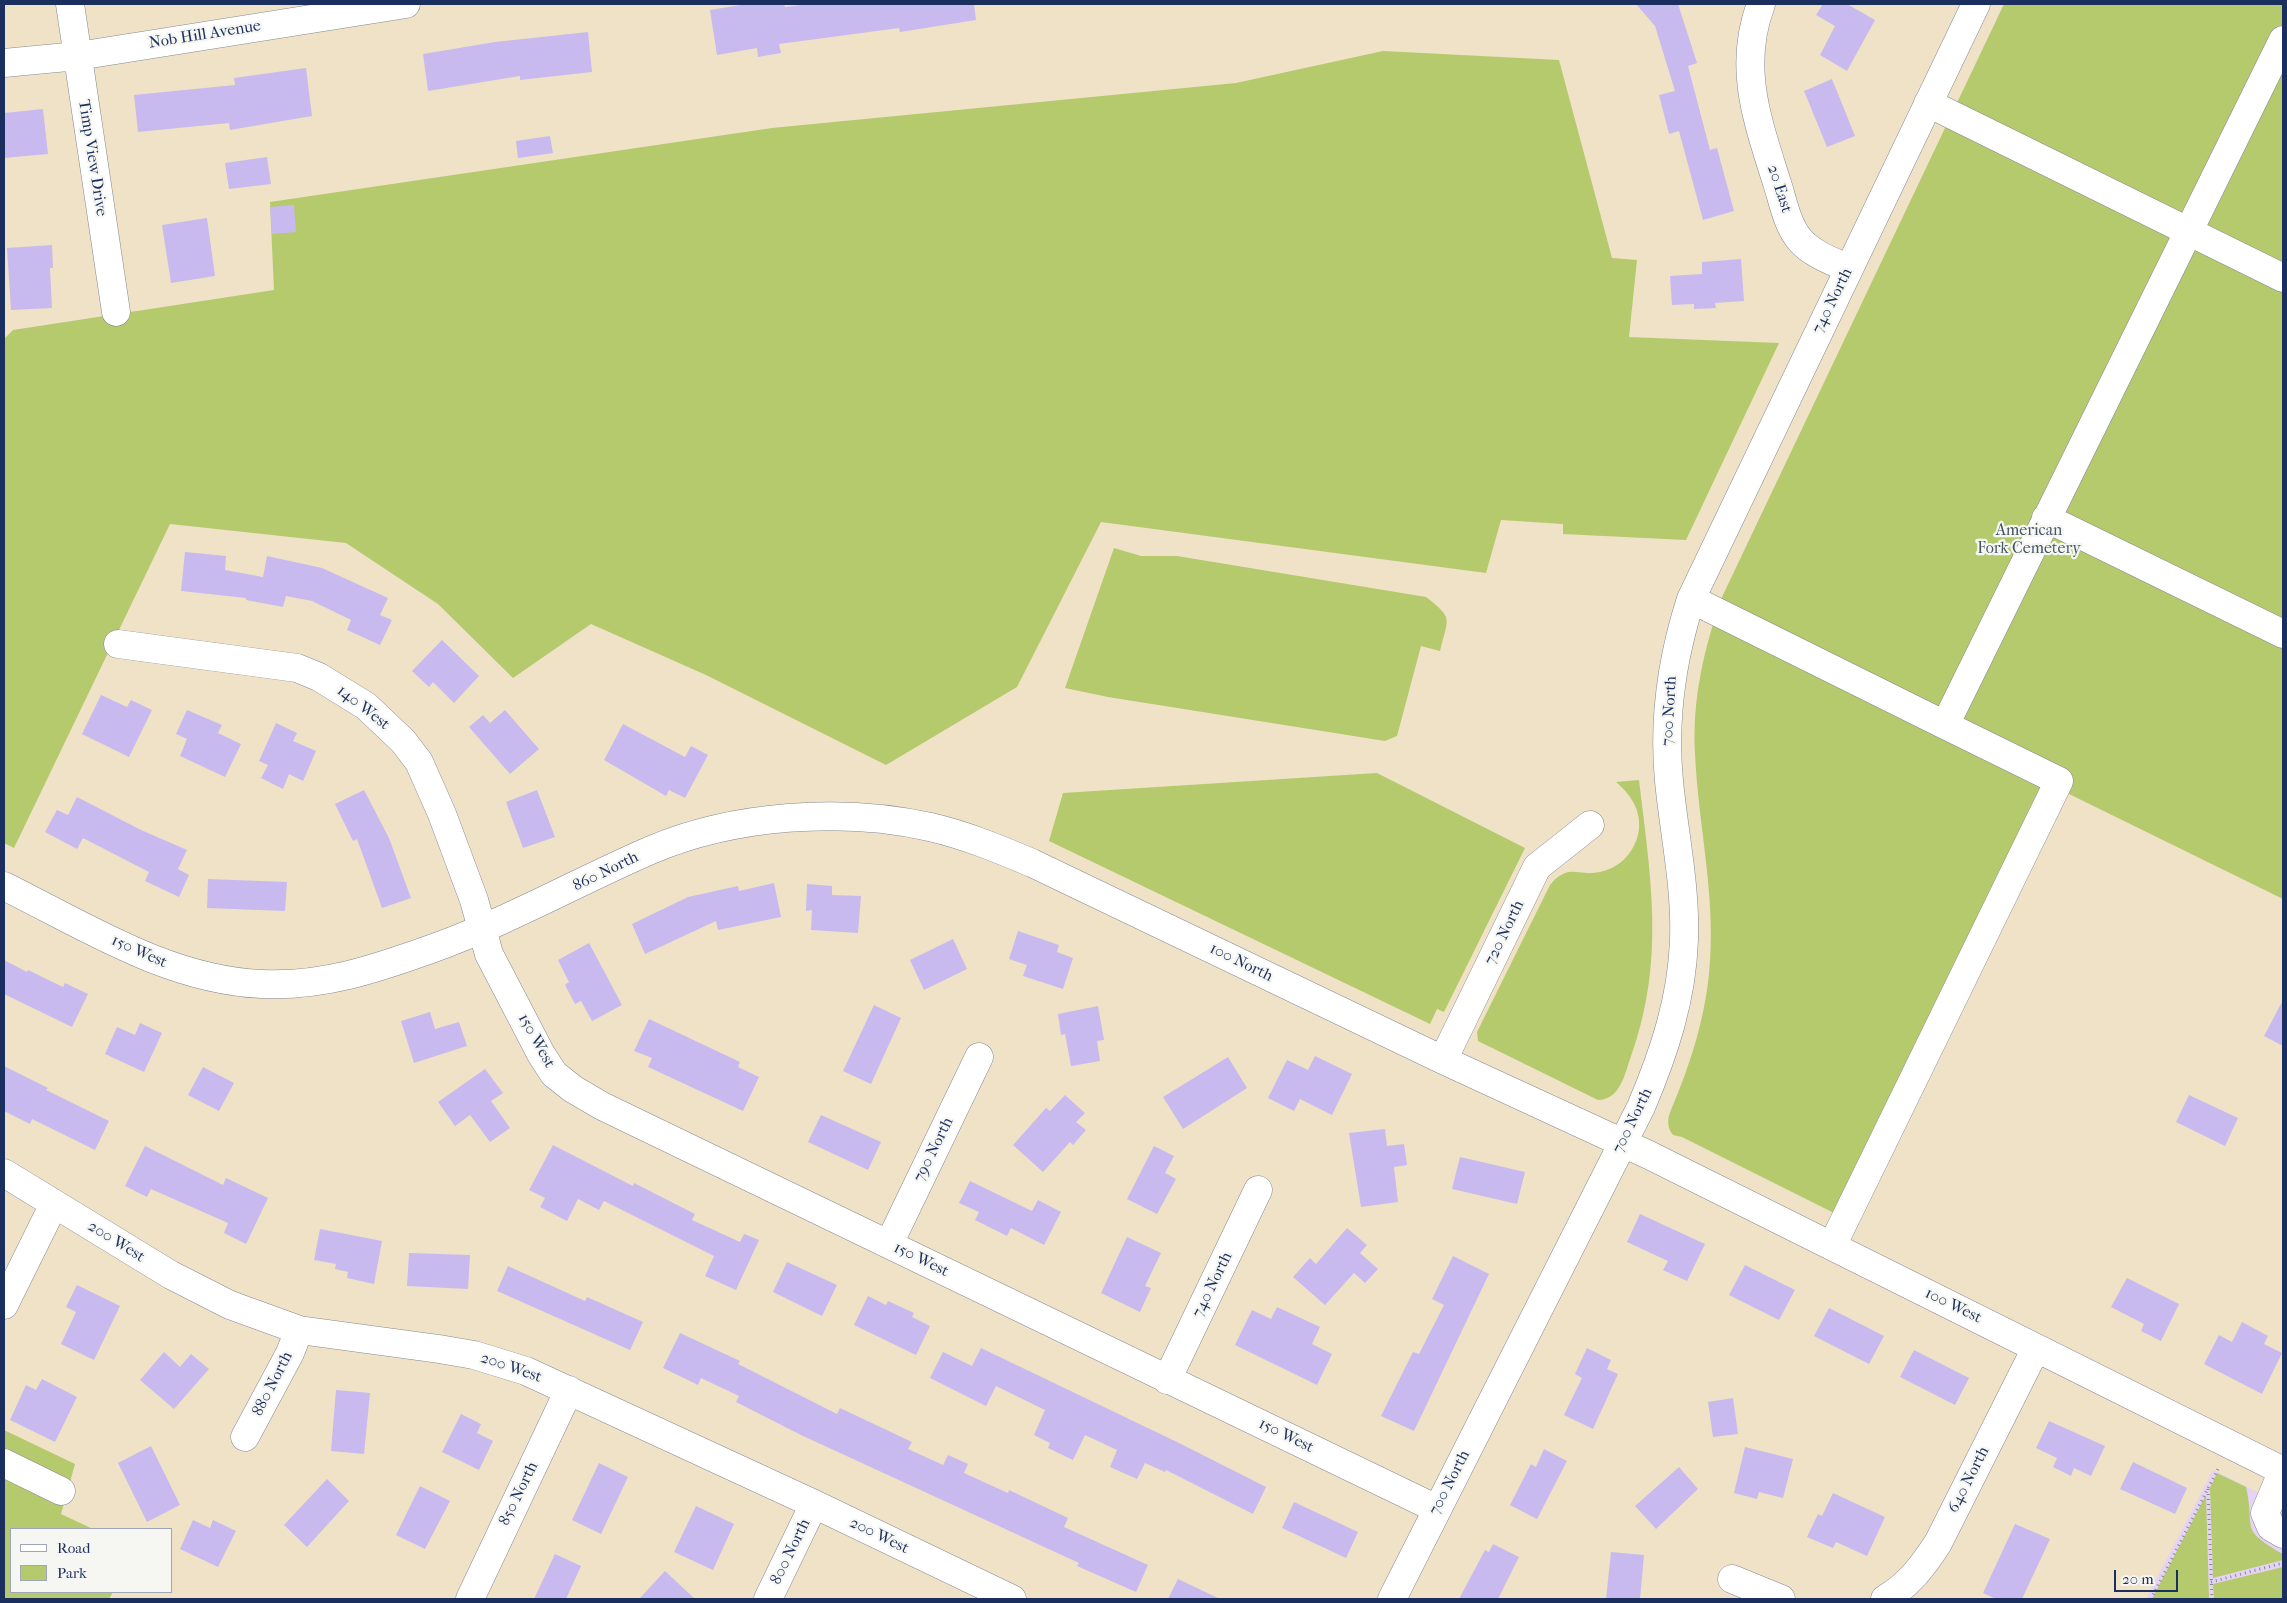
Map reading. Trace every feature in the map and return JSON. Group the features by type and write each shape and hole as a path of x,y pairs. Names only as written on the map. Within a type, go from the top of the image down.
{"street":[{"name":"Timp View Drive","path":"70,4 116,312"},
{"name":"Nob Hill Avenue","path":"4,63 78,56 406,4"},
{"name":"20 East","path":"1761,4 1755,21 1751,48 1750,81 1757,119 1794,232 1809,249 1849,269"},
{"name":"740 North","path":"1692,599 1976,4"},
{"path":"1945,725 2283,40"},
{"path":"1928,103 2283,278"},
{"path":"2046,518 2283,634"},
{"path":"1692,599 2059,781 1832,1246"},
{"name":"700 North","path":"1392,1599 1645,1099 1666,1044 1680,978 1684,940 1683,911 1669,779 1668,727 1673,665 1692,599"},
{"name":"140 West","path":"118,644 297,668 319,676 366,706 403,741 423,770 446,822 483,930"},
{"name":"100 North","path":"850,816 930,827 974,839 1032,863 1442,1060 1623,1143"},
{"name":"860 North","path":"373,970 483,930 653,849 714,829 766,821 850,816"},
{"name":"720 North","path":"1442,1060 1537,867 1590,825"},
{"name":"150 West","path":"4,886 145,956 184,971 223,980 261,984 294,984 322,982 373,970"},
{"name":"150 West","path":"483,930 489,954 541,1054 554,1074 572,1089 602,1106 1437,1509"},
{"name":"790 North","path":"889,1244 979,1056"},
{"name":"100 West","path":"1623,1143 2283,1471"},
{"name":"200 West","path":"4,1173 207,1295 299,1330 474,1355 526,1371 814,1504 1012,1599"},
{"name":"740 North","path":"1167,1380 1258,1190"},
{"path":"4,1306 54,1204"},
{"name":"880 North","path":"245,1437 290,1353 299,1330"},
{"name":"640 North","path":"1886,1599 1903,1588 1922,1568 1938,1543 2036,1348"},
{"name":"850 North","path":"470,1599 569,1390"},
{"path":"4,1463 61,1491"},
{"path":"2283,1478 2278,1482 2265,1513 2271,1527 2283,1534"},
{"name":"800 North","path":"768,1599 814,1504"},
{"path":"1732,1579 1781,1599"}],"path":[{"path":"2151,1599 2218,1469"},
{"path":"2208,1488 2212,1599"},
{"path":"2211,1582 2283,1563"}],"shaded area":[{"path":"2213,1470 2283,1505 2283,1599 2146,1599"}],"green space":[{"name":"American Fork Cemetery","path":"2004,4 2283,4 2283,899 2065,792 1854,1223 1682,1137 1673,1135 1669,1126 1670,1113 1685,1074 1702,1019 1710,961 1710,909 1695,753 1697,694 1710,635 1722,597"},
{"path":"1383,51 1559,60 1612,258 1637,260 1629,337 1779,343 1686,540 1563,534 1563,524 1501,520 1486,573 1101,522 1017,687 886,765 706,675 591,624 513,678 438,604 346,543 170,524 14,848 4,843 4,339 13,330 274,290 270,202 772,128 1236,83"},
{"path":"1114,548 1141,556 1177,556 1426,597 1445,615 1446,625 1440,651 1421,646 1397,736 1385,741 1108,697 1065,688"},
{"path":"1377,773 1525,848 1444,1012 1437,1009 1430,1024 1049,841 1063,793"},
{"path":"1639,780 1651,888 1652,956 1648,990 1641,1026 1622,1081 1611,1096 1598,1100 1478,1041 1477,1032 1550,885 1565,873 1592,873 1609,869 1624,860 1634,846 1639,829 1638,815 1630,797 1616,782"},
{"path":"4,1430 75,1464 61,1514 91,1528 10,1528 10,1593 112,1593 109,1599 4,1599"},
{"path":"2217,1473 2246,1487 2251,1527 2259,1538 2283,1554 2283,1560 2213,1578 2210,1488"},
{"path":"2206,1495 2209,1599 2152,1599"},
{"path":"2283,1567 2283,1599 2214,1599 2213,1584"}],"building":[{"path":"747,4 784,4 785,7 810,4 974,4 976,20 900,32 899,28 779,44 781,53 758,57 757,48 717,55 710,10"},
{"path":"1636,4 1678,4 1697,63 1688,66 1710,150 1717,148 1734,211 1703,220 1679,131 1669,134 1659,95 1675,91 1655,26"},
{"path":"1823,4 1847,4 1875,20 1847,71 1820,55 1835,26 1816,15"},
{"path":"588,32 592,72 520,80 520,76 428,91 423,54 495,42"},
{"path":"306,68 312,116 230,130 229,123 138,132 134,95 235,85 234,78"},
{"path":"1832,79 1855,136 1827,147 1804,91"},
{"path":"43,109 48,154 4,158 4,113"},
{"path":"550,136 553,153 518,158 516,141"},
{"path":"267,157 271,184 229,189 225,163"},
{"path":"294,205 296,232 272,234 270,207"},
{"path":"207,218 215,276 171,283 162,225"},
{"path":"52,245 53,268 50,268 52,308 11,310 7,248"},
{"path":"1741,259 1744,301 1715,303 1716,308 1694,309 1694,304 1672,305 1670,276 1702,274 1702,262"},
{"path":"185,552 226,556 225,570 263,577 267,556 322,568 388,598 380,615 392,620 380,645 347,630 351,620 312,601 286,596 283,607 246,600 246,598 181,591"},
{"path":"442,640 479,676 454,703 433,682 429,687 412,671"},
{"path":"101,695 127,707 131,700 152,710 129,757 82,734"},
{"path":"187,710 222,725 218,733 241,744 225,777 180,756 187,739 176,734"},
{"path":"505,710 539,749 510,774 469,727 483,715 490,723"},
{"path":"276,723 297,733 293,741 316,751 303,781 289,774 283,789 261,778 268,765 259,761"},
{"path":"623,724 685,757 691,746 708,755 685,798 669,790 666,796 604,760"},
{"path":"364,790 389,838 411,898 382,908 357,839 353,841 335,804"},
{"path":"537,790 555,837 523,848 506,802"},
{"path":"77,797 141,830 187,850 178,869 189,875 179,897 145,881 149,872 83,838 77,849 45,832 57,810 68,815"},
{"path":"208,879 287,882 285,911 207,908"},
{"path":"774,883 781,917 718,930 716,921 645,954 632,924 688,897 738,886 739,891"},
{"path":"807,884 832,886 832,895 861,896 858,933 811,930 812,910 806,911"},
{"path":"1018,931 1059,945 1057,952 1073,958 1063,989 1023,976 1027,965 1009,959"},
{"path":"953,939 967,969 924,990 910,960"},
{"path":"589,943 622,1005 592,1021 581,1001 575,1004 565,985 569,982 558,960"},
{"path":"4,960 63,987 65,983 88,994 72,1027 4,994"},
{"path":"2283,1000 2283,1046 2264,1036"},
{"path":"874,1005 901,1018 871,1084 843,1071"},
{"path":"1098,1006 1104,1040 1097,1041 1100,1061 1071,1066 1065,1034 1061,1035 1058,1014"},
{"path":"430,1012 435,1029 459,1022 467,1046 414,1063 401,1021"},
{"path":"649,1019 740,1062 738,1067 759,1077 743,1111 648,1067 652,1058 634,1051"},
{"path":"140,1023 162,1033 144,1072 105,1054 117,1027 135,1035"},
{"path":"1315,1056 1352,1074 1332,1115 1300,1099 1294,1111 1268,1098 1287,1060 1308,1070"},
{"path":"1228,1057 1247,1088 1183,1129 1163,1097"},
{"path":"4,1066 48,1088 46,1090 109,1121 95,1150 32,1119 30,1124 4,1111"},
{"path":"203,1067 234,1083 219,1111 188,1095"},
{"path":"485,1069 503,1093 491,1101 510,1128 490,1142 470,1115 455,1126 438,1102"},
{"path":"1065,1095 1085,1113 1076,1122 1086,1130 1073,1145 1070,1142 1043,1172 1013,1145 1046,1108 1050,1111"},
{"path":"2189,1095 2238,1118 2225,1146 2176,1122"},
{"path":"821,1115 881,1142 868,1170 808,1142"},
{"path":"1385,1129 1387,1146 1404,1144 1407,1165 1394,1167 1398,1202 1361,1207 1349,1133"},
{"path":"553,1145 633,1186 634,1183 695,1214 692,1220 740,1242 744,1234 759,1240 736,1290 705,1276 714,1256 604,1201 599,1210 578,1199 567,1221 540,1207 545,1198 529,1190"},
{"path":"145,1146 223,1185 226,1178 268,1198 246,1244 224,1233 228,1223 151,1189 147,1197 125,1186"},
{"path":"1154,1146 1174,1156 1165,1173 1176,1179 1157,1214 1127,1199"},
{"path":"1460,1157 1525,1172 1517,1204 1452,1189"},
{"path":"970,1181 1032,1211 1038,1200 1061,1212 1044,1245 1011,1228 1007,1236 975,1220 979,1212 959,1203"},
{"path":"1640,1214 1705,1244 1687,1281 1663,1270 1668,1261 1627,1242"},
{"path":"1347,1228 1367,1245 1360,1253 1378,1269 1365,1283 1354,1273 1325,1305 1293,1277 1310,1258 1316,1264"},
{"path":"320,1229 382,1241 374,1284 347,1278 348,1272 335,1269 336,1264 314,1260"},
{"path":"1127,1237 1161,1253 1145,1286 1151,1288 1140,1312 1101,1293"},
{"path":"409,1253 470,1255 468,1289 407,1286"},
{"path":"1453,1256 1489,1274 1414,1431 1381,1416 1413,1352 1419,1354 1444,1305 1432,1299"},
{"path":"787,1262 837,1285 822,1316 773,1292"},
{"path":"1745,1265 1795,1290 1779,1320 1729,1295"},
{"path":"508,1266 585,1301 587,1297 643,1322 630,1350 497,1291"},
{"path":"2127,1278 2179,1304 2161,1341 2141,1331 2144,1324 2111,1307"},
{"path":"77,1285 120,1306 94,1360 61,1344 76,1312 66,1307"},
{"path":"868,1296 886,1305 888,1301 914,1313 912,1317 930,1326 916,1355 854,1325"},
{"path":"1277,1307 1320,1327 1312,1344 1332,1354 1317,1385 1235,1345 1252,1310 1271,1319"},
{"path":"1829,1308 1884,1336 1869,1364 1814,1336"},
{"path":"2242,1322 2268,1336 2264,1344 2282,1353 2262,1394 2204,1364 2219,1335 2232,1342"},
{"path":"680,1333 740,1361 738,1364 837,1414 840,1408 912,1442 908,1449 943,1465 948,1455 968,1464 964,1473 1008,1493 1009,1490 1068,1518 1064,1527 1148,1565 1136,1592 1077,1566 1079,1563 801,1435 736,1402 739,1396 701,1378 698,1385 663,1368"},
{"path":"981,1348 1266,1487 1253,1514 1166,1470 1165,1472 1145,1463 1137,1479 1110,1467 1117,1450 1085,1435 1073,1460 1048,1448 1050,1443 1034,1435 1045,1410 996,1386 986,1406 930,1378 943,1352 972,1366"},
{"path":"1587,1348 1611,1360 1607,1369 1618,1374 1593,1429 1564,1415 1582,1378 1575,1374"},
{"path":"1914,1350 1969,1378 1955,1405 1900,1377"},
{"path":"164,1352 180,1367 191,1354 209,1369 174,1409 140,1380"},
{"path":"42,1379 77,1397 55,1442 10,1420 26,1385 36,1390"},
{"path":"336,1390 370,1393 364,1454 331,1451"},
{"path":"1733,1398 1738,1434 1713,1437 1708,1402"},
{"path":"461,1414 481,1424 477,1433 493,1441 479,1470 442,1452"},
{"path":"2049,1421 2105,1446 2091,1476 2074,1468 2071,1476 2053,1467 2057,1458 2036,1448"},
{"path":"151,1446 180,1505 147,1522 118,1463"},
{"path":"1745,1447 1793,1459 1783,1498 1759,1492 1757,1499 1734,1493"},
{"path":"1544,1449 1567,1461 1537,1519 1510,1505 1531,1464 1536,1467"},
{"path":"2133,1462 2187,1488 2175,1514 2120,1489"},
{"path":"599,1463 628,1477 601,1534 572,1520"},
{"path":"1679,1467 1698,1489 1656,1529 1635,1506"},
{"path":"327,1479 349,1501 307,1547 284,1525"},
{"path":"420,1486 450,1501 425,1549 396,1535"},
{"path":"1833,1493 1885,1517 1867,1556 1836,1542 1833,1548 1807,1537 1818,1514 1822,1516"},
{"path":"1294,1502 1358,1532 1346,1558 1282,1528"},
{"path":"696,1506 734,1524 713,1570 674,1552"},
{"path":"193,1520 210,1528 213,1520 236,1531 218,1567 180,1549"},
{"path":"2015,1524 2050,1539 2022,1599 1996,1599 1983,1593"},
{"path":"1493,1544 1519,1557 1498,1599 1459,1599 1485,1550 1489,1552"},
{"path":"1611,1552 1644,1555 1640,1599 1606,1599"},
{"path":"555,1554 581,1566 566,1599 534,1599"},
{"path":"665,1571 695,1599 639,1599"},
{"path":"1178,1579 1220,1599 1168,1599"}]}
